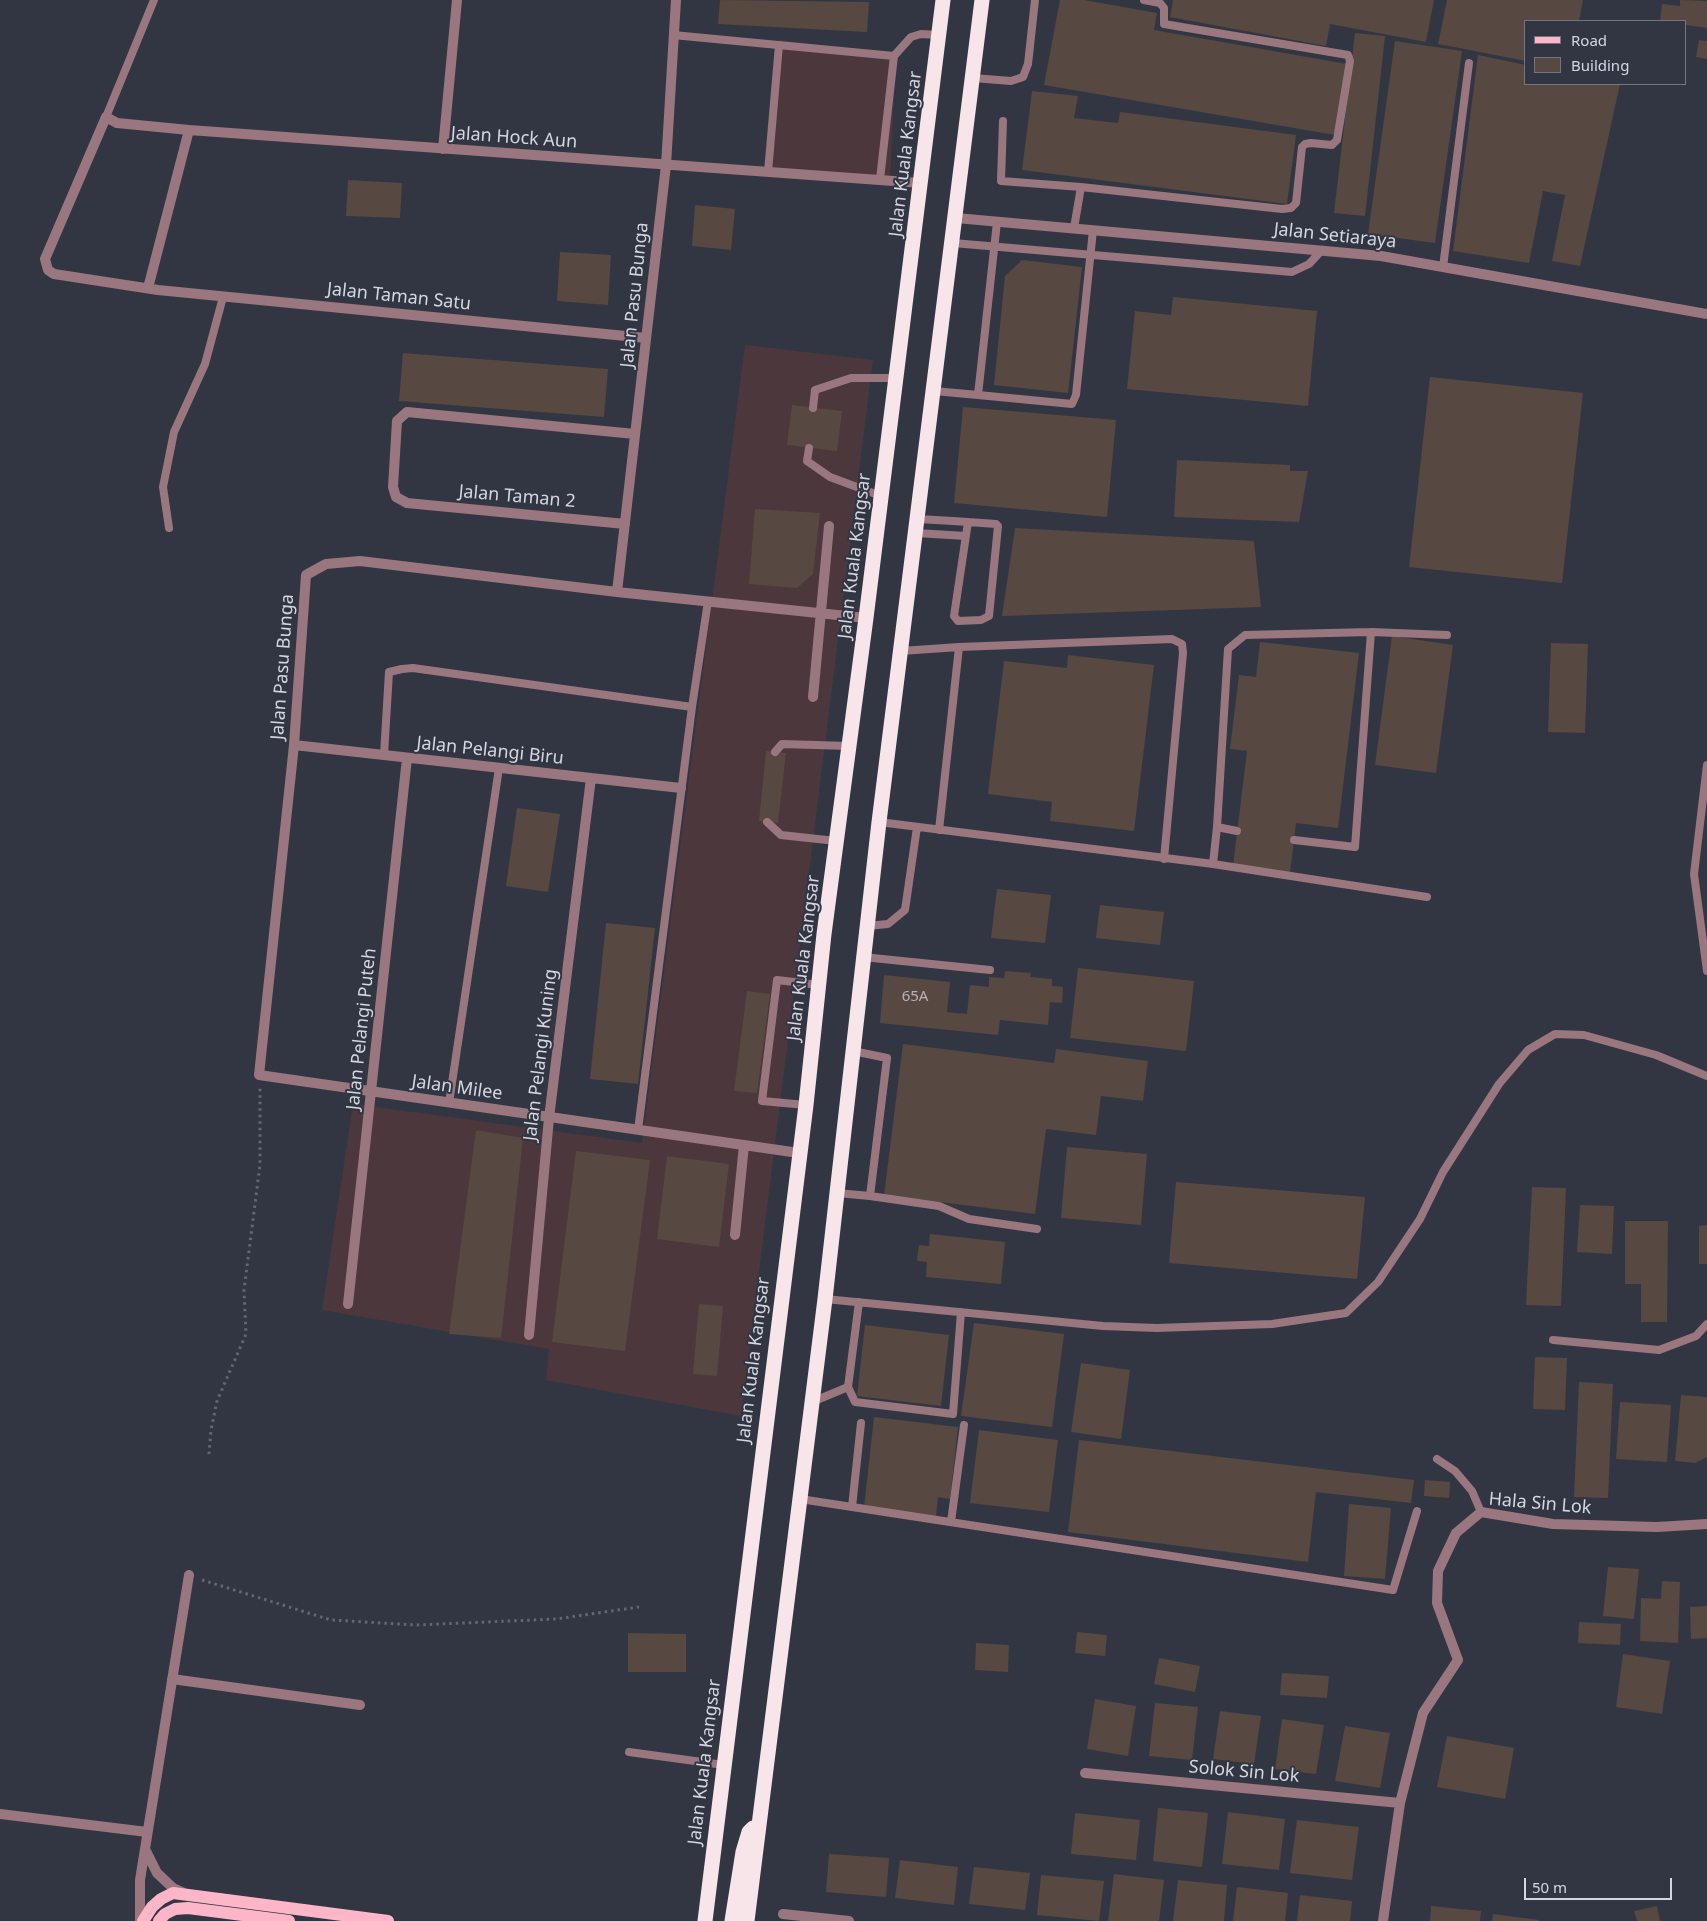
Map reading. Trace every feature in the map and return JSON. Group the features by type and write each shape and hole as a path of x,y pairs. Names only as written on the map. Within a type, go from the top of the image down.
{"highway":[{"name":"Jalan Kuala Kangsar","path":"705,1921 806,1105 824,934 866,618 943,0"},
{"path":"746,1921 825,1299 879,822 953,244 982,0"},
{"path":"732,1921 743,1852 749,1832 759,1821"}],"main road":[{"path":"142,1921 161,1899 173,1893 388,1921"},
{"path":"159,1921 165,1914 175,1909 188,1908 289,1921"}],"street":[{"path":"443,149 457,0"},
{"name":"Jalan Pasu Bunga","path":"617,592 666,165 676,0"},
{"name":"Jalan Hock Aun","path":"106,117 117,123 189,130 921,183"},
{"name":"Jalan Taman Satu","path":"106,117 45,259 48,270 54,274 223,297 646,338"},
{"path":"148,288 189,130"},
{"name":"Jalan Setiaraya","path":"956,218 1381,256 1707,314"},
{"name":"Jalan Taman 2","path":"625,524 406,503 396,497 393,487 397,421 406,412 636,434"},
{"path":"813,697 829,526"},
{"name":"Jalan Pasu Bunga","path":"260,1075 294,745 306,575 326,564 360,561 617,592 866,618"},
{"name":"Jalan Pelangi Biru","path":"294,745 681,788"},
{"name":"Jalan Pelangi Puteh","path":"348,1304 407,758"},
{"name":"Jalan Pelangi Kuning","path":"528,1336 549,1118 591,778"},
{"name":"Jalan Milee","path":"260,1075 549,1118 799,1152"},
{"path":"736,1236 744,1145"},
{"name":"Hala Sin Lok","path":"1383,1921 1400,1803 1424,1713 1458,1660 1438,1603 1438,1571 1456,1533 1481,1512 1553,1524 1657,1527 1707,1524"},
{"path":"142,1921 140,1880 188,1575"},
{"path":"172,1679 360,1705"},
{"name":"Solok Sin Lok","path":"1085,1774 1400,1803"},
{"path":"0,1814 147,1832"},
{"path":"145,1849 157,1873 172,1888 190,1895"},
{"path":"783,1914 849,1921"}],"lane":[{"path":"106,117 154,0"},
{"path":"973,78 1012,80 1023,77 1028,64 1036,0"},
{"path":"1002,121 1001,181 1282,209 1290,208 1296,203 1302,147 1304,144 1311,143 1332,145 1337,140 1350,61 1348,55 1164,24 1164,8 1160,3 1144,0"},
{"path":"880,179 894,56 911,37 921,34 939,35"},
{"path":"673,35 894,56"},
{"path":"768,172 779,45"},
{"path":"1442,267 1469,62"},
{"path":"1074,228 1081,188"},
{"path":"978,395 998,222"},
{"path":"934,391 1072,404 1076,395 1093,230"},
{"path":"953,244 1292,272 1309,264 1322,250"},
{"path":"169,528 163,487 174,432 205,364 223,297"},
{"path":"813,408 815,390 851,378 896,378"},
{"path":"809,448 807,461 830,477 881,496"},
{"path":"917,526 968,522 996,524 999,529 989,616 982,620 958,621 954,616 968,522"},
{"path":"917,526 966,536"},
{"path":"638,1130 681,788 708,602"},
{"path":"1294,840 1355,847 1371,632"},
{"path":"1213,864 1228,648 1244,635 1371,632 1447,635"},
{"path":"901,650 1172,639 1182,644 1183,653 1164,859"},
{"path":"939,830 959,647"},
{"path":"384,755 388,672 402,669 413,668 692,707"},
{"path":"775,752 782,744 849,746"},
{"path":"1707,765 1694,874 1707,971"},
{"path":"449,1103 499,768"},
{"path":"767,822 781,835 836,841"},
{"path":"879,822 1213,864 1427,897"},
{"path":"867,926 888,924 905,910 917,827"},
{"path":"1217,827 1237,830"},
{"path":"863,957 990,970"},
{"path":"806,1105 762,1101 777,980 820,985"},
{"path":"825,1299 1103,1326 1157,1328 1272,1324 1346,1313 1378,1282 1420,1220 1444,1172 1499,1084 1528,1050 1555,1034 1584,1035 1656,1055 1707,1076"},
{"path":"853,1051 887,1058 870,1196"},
{"path":"837,1193 939,1206 969,1219 1037,1229"},
{"path":"859,1302 848,1387 855,1402 953,1414 961,1312"},
{"path":"1553,1340 1659,1350 1696,1336 1707,1324"},
{"path":"812,1402 848,1387"},
{"path":"852,1507 861,1423"},
{"path":"951,1522 964,1425"},
{"path":"1436,1459 1456,1471 1472,1491 1481,1512"},
{"path":"800,1499 1393,1590 1417,1511"},
{"path":"629,1752 724,1765"}],"path":[{"path":"209,1454 211,1430 217,1401 246,1334 244,1290 260,1165 260,1075"},
{"path":"188,1575 331,1620 416,1626 556,1619 639,1607"}],"shaded area":[{"path":"779,40 896,54 890,179 765,173"},
{"path":"745,345 873,360 741,1416 546,1380 549,1349 322,1310 353,1104 642,1143"}],"building":[{"path":"720,0 869,2 867,32 718,24"},
{"path":"1060,0 1084,0 1157,13 1154,30 1347,64 1335,135 1044,85"},
{"path":"1173,0 1434,0 1426,42 1330,24 1326,46 1170,17"},
{"path":"1447,0 1583,0 1579,20 1524,20 1524,61 1438,44"},
{"path":"1680,0 1707,1 1707,28 1687,25 1687,20 1660,20 1662,4 1680,6"},
{"path":"1355,33 1385,36 1365,216 1334,213"},
{"path":"1699,40 1707,41 1707,59 1696,57"},
{"path":"1395,41 1462,51 1435,243 1368,234"},
{"path":"1478,55 1524,65 1524,85 1620,85 1580,266 1552,261 1565,195 1543,191 1529,263 1453,251"},
{"path":"1032,91 1078,96 1074,118 1118,123 1120,112 1296,135 1287,204 1022,170"},
{"path":"348,180 402,183 400,218 346,216"},
{"path":"695,205 735,209 731,250 692,246"},
{"path":"560,252 611,255 608,305 557,301"},
{"path":"1022,260 1082,267 1068,393 994,385 1005,276"},
{"path":"1173,297 1317,311 1308,406 1127,389 1135,311 1171,315"},
{"path":"403,353 608,369 604,417 399,401"},
{"path":"1430,377 1583,393 1562,583 1409,567"},
{"path":"792,405 842,411 837,451 787,445"},
{"path":"963,407 1116,420 1107,517 954,503"},
{"path":"1177,460 1290,465 1290,471 1308,471 1299,522 1174,517"},
{"path":"755,509 820,513 813,574 797,588 749,584"},
{"path":"1015,528 1254,541 1261,607 1002,616"},
{"path":"1392,636 1453,645 1436,773 1375,765"},
{"path":"1260,642 1359,653 1338,828 1296,823 1290,873 1233,866 1247,751 1230,749 1239,675 1256,677"},
{"path":"1551,643 1588,644 1585,733 1548,732"},
{"path":"1068,655 1154,665 1134,831 1050,821 1052,802 988,794 1004,661 1067,668"},
{"path":"766,751 786,753 778,823 759,821"},
{"path":"517,808 560,814 548,892 506,886"},
{"path":"997,889 1051,895 1045,943 991,938"},
{"path":"1100,905 1164,912 1160,945 1096,938"},
{"path":"606,923 655,928 638,1084 590,1079"},
{"path":"1078,968 1194,981 1186,1051 1070,1038"},
{"path":"1005,971 1031,973 1030,977 1052,979 1052,986 1063,987 1062,1003 1050,1002 1048,1025 1000,1020 998,1035 880,1023 884,975 950,982 947,1012 967,1014 970,985 989,987 989,977 1004,978"},
{"path":"747,991 770,994 757,1093 734,1091"},
{"path":"903,1044 1054,1063 1056,1049 1148,1061 1143,1101 1101,1096 1096,1135 1046,1129 1035,1214 884,1195"},
{"path":"476,1130 523,1138 501,1338 449,1334"},
{"path":"1067,1147 1147,1154 1141,1225 1061,1218"},
{"path":"576,1151 650,1160 625,1351 552,1342"},
{"path":"667,1156 729,1164 719,1247 657,1239"},
{"path":"1176,1182 1365,1197 1357,1279 1169,1263"},
{"path":"1532,1187 1566,1188 1561,1306 1526,1305"},
{"path":"1580,1205 1614,1206 1612,1254 1577,1252"},
{"path":"1625,1221 1668,1221 1667,1322 1641,1322 1641,1284 1625,1284"},
{"path":"1707,1225 1707,1264 1699,1264 1699,1226"},
{"path":"930,1234 1005,1242 1001,1284 926,1277 927,1262 917,1261 919,1245 929,1246"},
{"path":"699,1304 723,1306 717,1376 693,1374"},
{"path":"974,1323 1064,1334 1052,1427 961,1416"},
{"path":"865,1325 949,1335 941,1406 857,1396"},
{"path":"1535,1357 1567,1358 1565,1410 1533,1409"},
{"path":"1081,1363 1130,1370 1121,1439 1071,1432"},
{"path":"1579,1382 1613,1384 1608,1498 1574,1497"},
{"path":"1681,1395 1707,1397 1707,1457 1695,1463 1675,1461"},
{"path":"1620,1402 1671,1405 1667,1462 1616,1459"},
{"path":"874,1417 958,1427 950,1499 938,1497 936,1516 864,1508"},
{"path":"979,1430 1058,1440 1049,1512 970,1503"},
{"path":"1079,1440 1414,1480 1411,1503 1316,1492 1308,1562 1068,1532"},
{"path":"1425,1480 1450,1482 1449,1498 1424,1496"},
{"path":"1349,1504 1391,1508 1385,1579 1344,1576"},
{"path":"1608,1567 1639,1569 1634,1619 1603,1616"},
{"path":"1662,1581 1680,1582 1678,1643 1640,1641 1641,1598 1661,1599"},
{"path":"1707,1606 1707,1638 1691,1639 1690,1607"},
{"path":"1579,1622 1621,1624 1620,1645 1578,1643"},
{"path":"1077,1632 1107,1635 1105,1656 1075,1653"},
{"path":"628,1633 686,1634 686,1672 628,1672"},
{"path":"976,1643 1009,1645 1008,1672 975,1670"},
{"path":"1623,1654 1670,1661 1662,1714 1616,1707"},
{"path":"1159,1658 1200,1666 1195,1692 1154,1684"},
{"path":"1282,1673 1329,1676 1327,1698 1280,1695"},
{"path":"1095,1699 1136,1706 1128,1756 1087,1749"},
{"path":"1155,1703 1198,1707 1192,1760 1149,1756"},
{"path":"1220,1711 1261,1716 1254,1764 1213,1759"},
{"path":"1282,1719 1324,1725 1316,1774 1275,1769"},
{"path":"1345,1726 1390,1733 1380,1788 1335,1781"},
{"path":"1447,1736 1514,1748 1505,1799 1437,1787"},
{"path":"1158,1808 1208,1813 1202,1867 1153,1861"},
{"path":"1228,1812 1285,1819 1279,1870 1222,1864"},
{"path":"1075,1813 1140,1820 1136,1860 1071,1854"},
{"path":"1297,1820 1359,1827 1352,1880 1290,1873"},
{"path":"829,1854 889,1858 886,1897 826,1892"},
{"path":"900,1860 958,1867 954,1905 895,1898"},
{"path":"974,1867 1030,1873 1025,1910 969,1904"},
{"path":"1114,1874 1164,1880 1159,1921 1108,1921"},
{"path":"1041,1875 1104,1881 1099,1921 1037,1915"},
{"path":"1178,1880 1227,1885 1224,1921 1173,1921"},
{"path":"1237,1887 1288,1893 1285,1921 1233,1921"},
{"path":"1300,1895 1352,1901 1350,1921 1297,1921"},
{"path":"1431,1906 1481,1911 1480,1921 1430,1921"},
{"path":"1657,1906 1660,1921 1637,1921 1634,1911"},
{"path":"1493,1914 1539,1920 1539,1921 1492,1921"}]}
